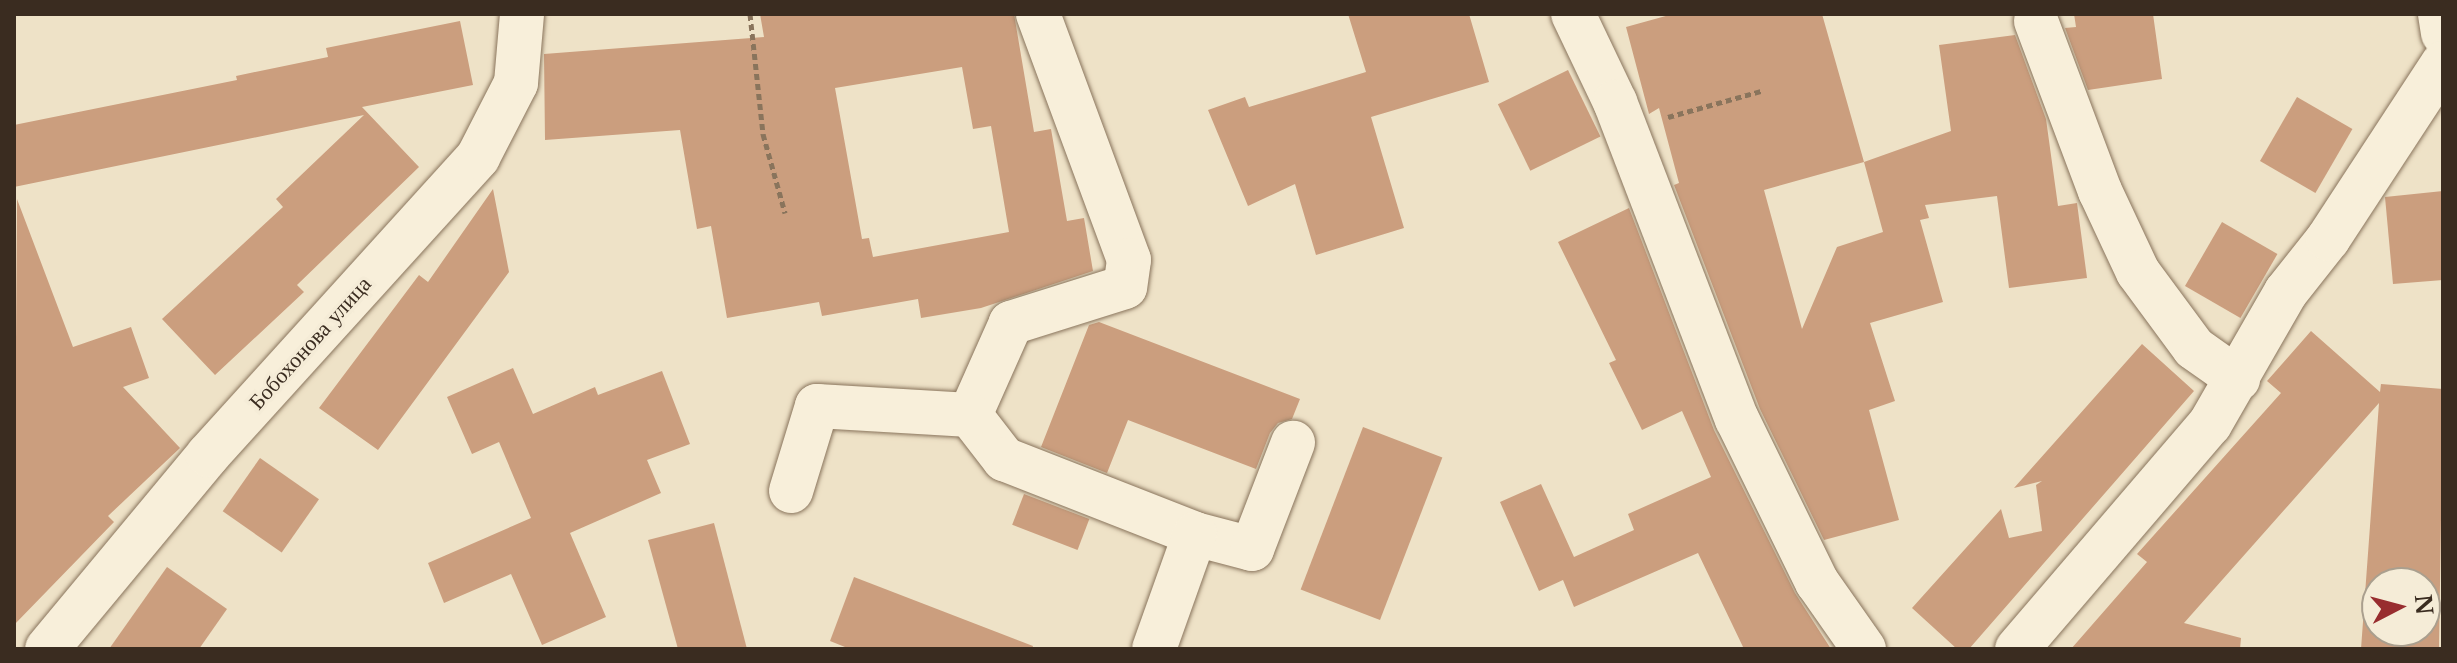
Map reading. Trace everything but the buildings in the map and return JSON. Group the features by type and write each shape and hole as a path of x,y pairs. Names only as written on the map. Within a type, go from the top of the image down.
{"street":[{"name":"Бобохонова улица","path":"47,649 208,455 478,157 516,83 522,14"},
{"path":"970,415 1011,323 1125,287 1129,260 1038,14"},
{"path":"1573,14 1625,129 1737,419 1817,582 1864,649"},
{"path":"2440,14 2443,34"},
{"path":"2036,21 2100,191 2138,272 2194,348 2238,379"},
{"path":"2017,649 2210,424 2286,292 2328,239 2443,63"},
{"path":"791,491 817,406 970,415 1004,459 1195,534 1252,549 1293,443"},
{"path":"1154,649 1195,534"}],"path":[{"path":"750,14 763,134 785,213"},
{"path":"1625,129 1761,91"}]}
